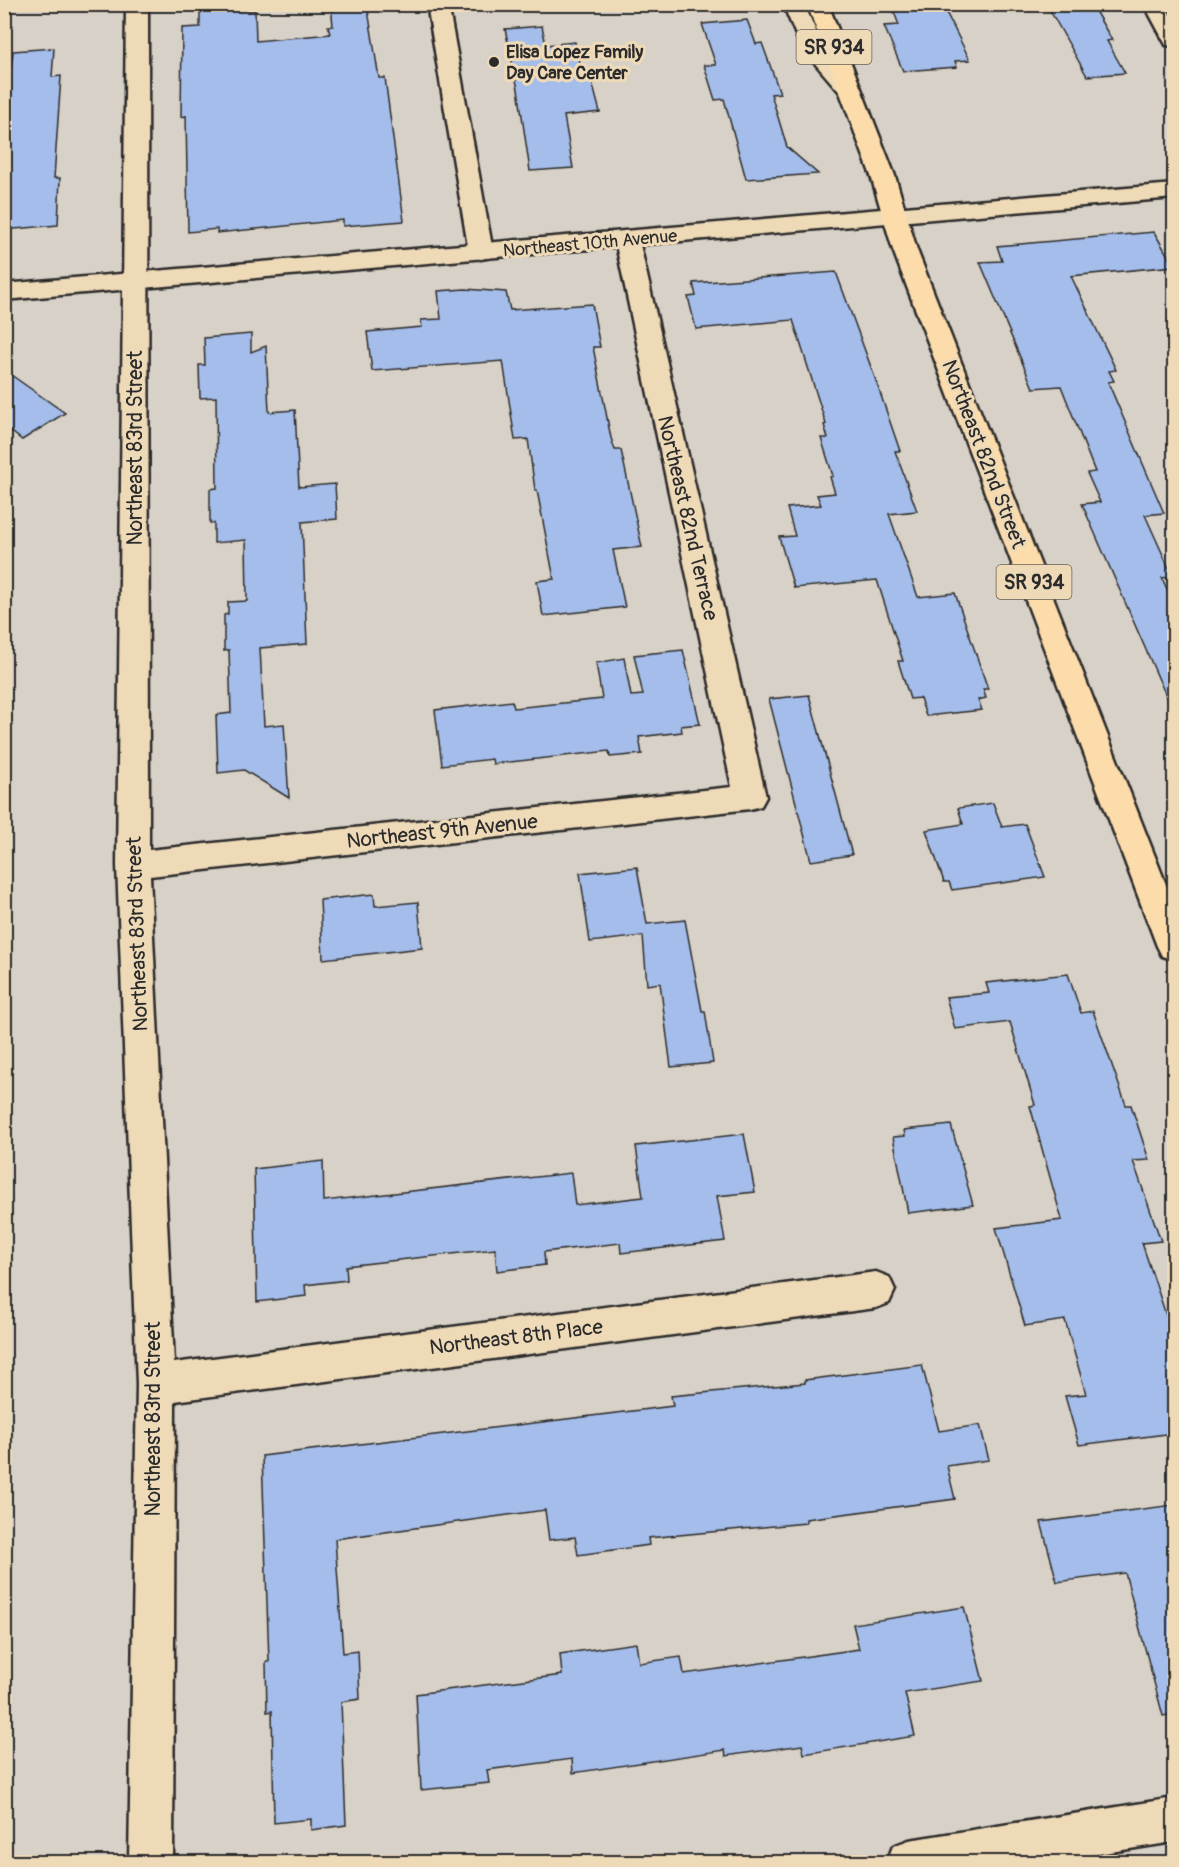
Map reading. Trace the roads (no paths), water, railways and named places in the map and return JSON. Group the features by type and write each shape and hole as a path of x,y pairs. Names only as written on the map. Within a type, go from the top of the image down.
{"main road":[{"name":"SR 934","path":"817,4 850,90"},
{"name":"Northeast 82nd Street","path":"850,90 905,250 1174,946"}],"street":[{"name":"Northeast 83rd Street","path":"137,4 133,865 156,1384 151,1863"},
{"path":"437,4 481,252"},
{"name":"Northeast 82nd Street","path":"793,4 812,47 850,90"},
{"path":"1154,4 1174,40"},
{"name":"Northeast 10th Avenue","path":"4,292 1174,191"},
{"name":"Northeast 82nd Terrace","path":"627,240 750,797"},
{"name":"Northeast 9th Avenue","path":"133,865 750,797"},
{"name":"Northeast 8th Place","path":"156,1384 876,1290"},
{"path":"909,1863 1174,1820"}],"place":[{"name":"Elisa Lopez Family Day Care Center","path":"494,62"}]}
